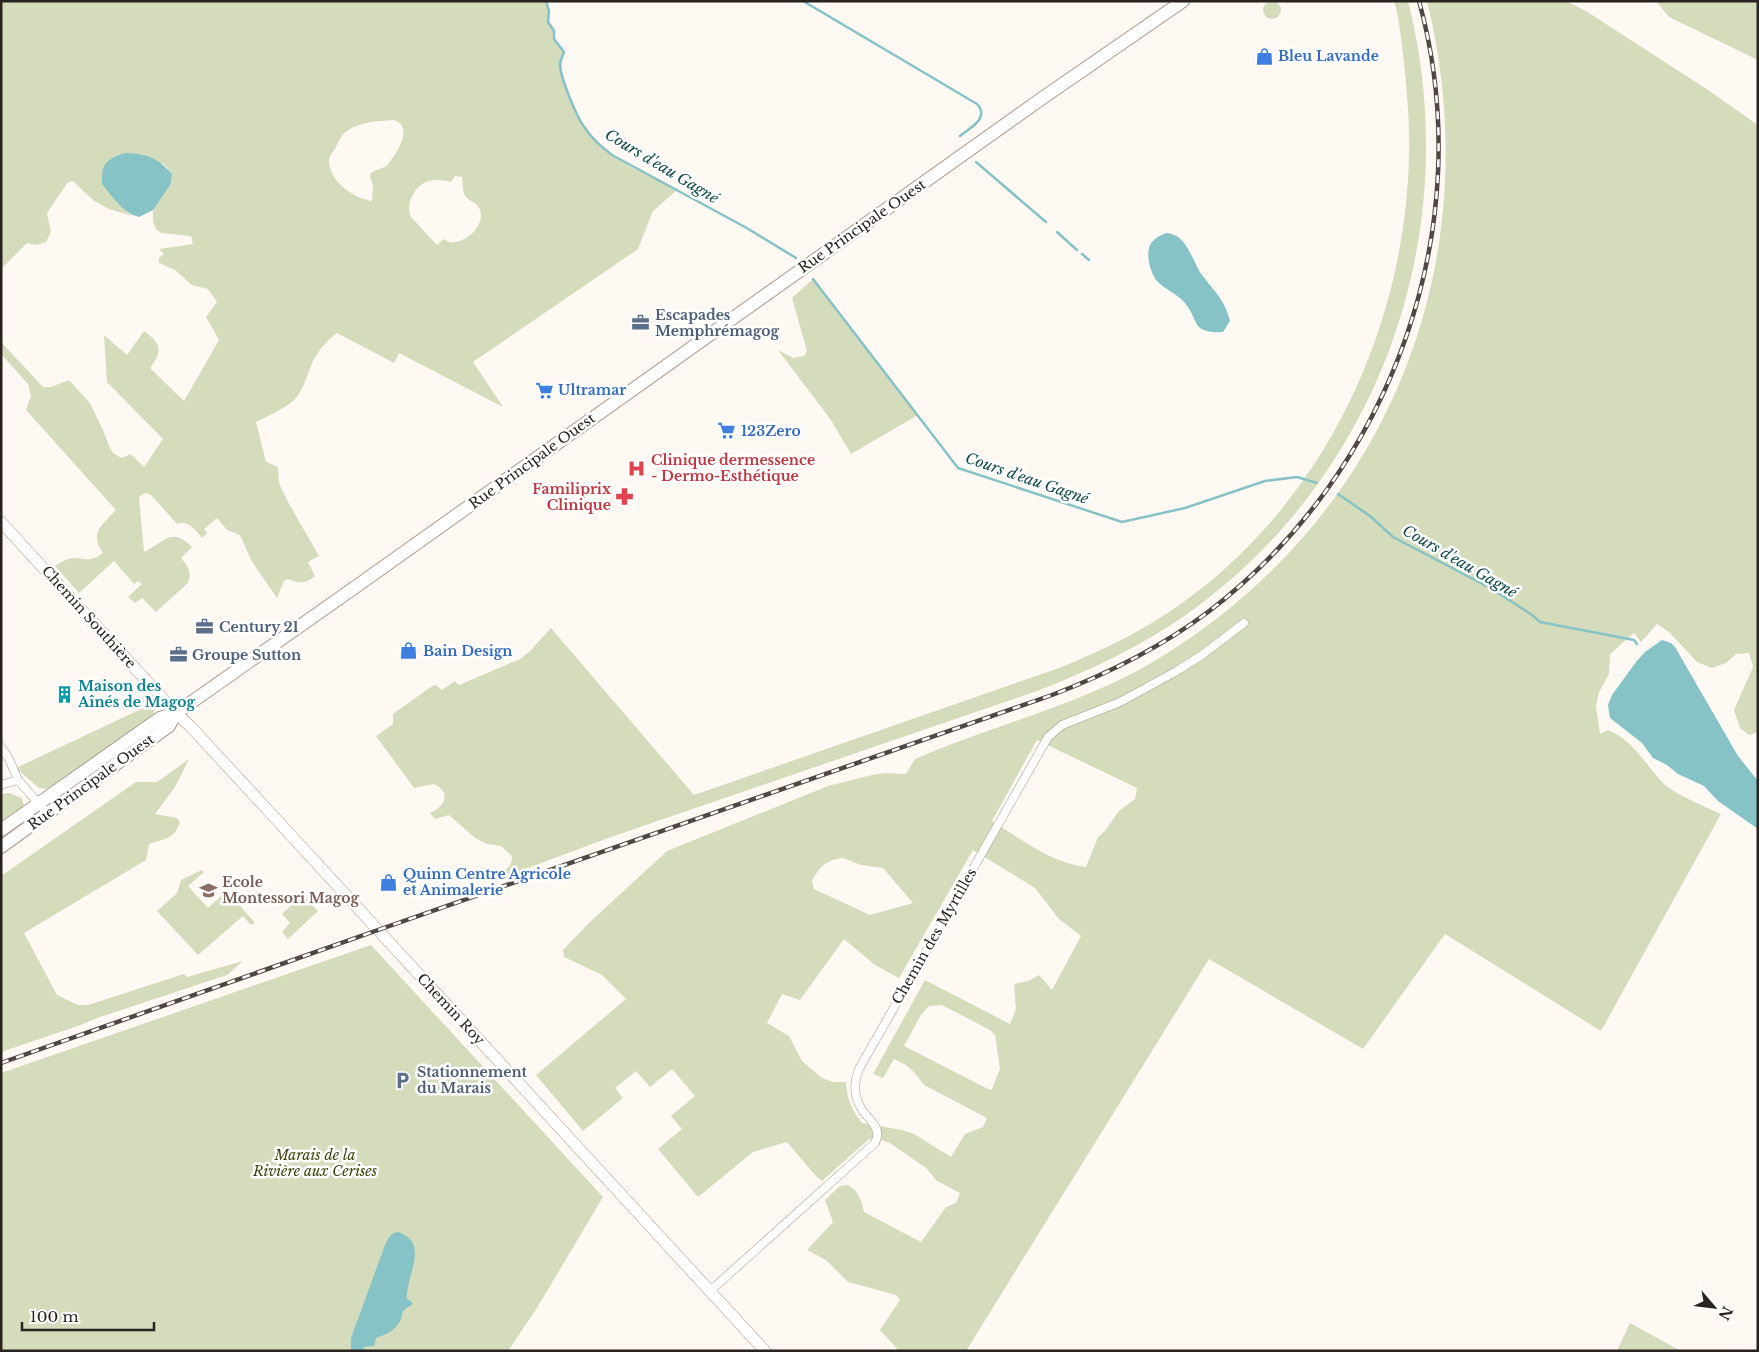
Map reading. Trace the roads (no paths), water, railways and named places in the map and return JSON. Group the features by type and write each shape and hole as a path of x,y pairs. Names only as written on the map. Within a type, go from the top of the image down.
{"main road":[{"name":"Rue Principale Ouest","path":"1,830 43,809 169,726 176,713 1025,110 1183,1"},
{"name":"Rue Principale Ouest","path":"1,847 43,809"}],"street":[{"name":"Chemin Southière","path":"1,522 176,713"},
{"name":"Chemin des Myrtilles","path":"710,1291 875,1143 878,1134 877,1129 861,1108 856,1095 855,1082 859,1069 1048,737 1062,725 1120,702 1175,672 1244,624"},
{"name":"Chemin Roy","path":"176,713 191,727 766,1351"},
{"path":"1,748 9,759 18,780 43,809"},
{"path":"1,785 18,780"}],"water":[{"path":"125,153 140,154 156,160 172,174 171,184 153,210 139,217 123,208 102,184 102,172 106,163"},
{"path":"1166,233 1173,234 1183,242 1191,253 1200,272 1225,306 1230,321 1223,332 1205,331 1200,328 1184,302 1160,284 1154,277 1148,255 1150,246 1155,239"},
{"path":"1662,640 1671,643 1675,647 1738,756 1758,781 1758,829 1718,801 1704,786 1678,774 1667,765 1653,758 1642,743 1610,718 1608,705 1612,695 1645,652"},
{"path":"398,1232 408,1237 413,1244 415,1252 407,1290 407,1299 412,1302 412,1305 403,1311 401,1320 395,1328 376,1338 374,1346 363,1347 365,1351 351,1351 351,1338 385,1245 391,1235"}],"waterway":[{"name":"Cours d'eau Gagné","path":"546,1 549,11 548,22 554,31 554,39 564,52 560,69 565,86 582,123 594,139 612,155 745,227 796,258"},
{"path":"803,1 977,104 980,109 980,118 960,136"},
{"path":"976,162 1046,222"},
{"path":"1057,232 1077,250"},
{"path":"1082,254 1089,260"},
{"name":"Cours d'eau Gagné","path":"813,279 958,468 1122,522 1185,508 1265,481 1297,477 1317,483"},
{"name":"Cours d'eau Gagné","path":"1338,494 1370,516 1393,537 1492,589 1540,622 1634,640 1637,644"}],"railway":[{"path":"1,1063 1052,695 1093,678 1152,649 1208,612 1272,555 1327,489 1372,416 1406,338 1428,256 1438,171 1435,86 1419,1"}],"place":[{"name":"Bleu Lavande","path":"1264,56"},
{"name":"Escapades Memphrémagog","path":"641,323"},
{"name":"Ultramar","path":"544,390"},
{"name":"123Zero","path":"727,431"},
{"name":"Clinique dermessence - Dermo-Esthétique","path":"637,468"},
{"name":"Familiprix Clinique","path":"625,497"},
{"name":"Century 21","path":"205,627"},
{"name":"Bain Design","path":"409,651"},
{"name":"Groupe Sutton","path":"178,655"},
{"name":"Maison des Aînés de Magog","path":"64,694"},
{"name":"Quinn Centre Agricole et Animalerie","path":"389,882"},
{"name":"Ecole Montessori Magog","path":"208,890"},
{"name":"Stationnement du Marais","path":"403,1080"}],"park label":[{"name":"Marais de la Rivière aux Cerises","path":"315,1164"}]}
